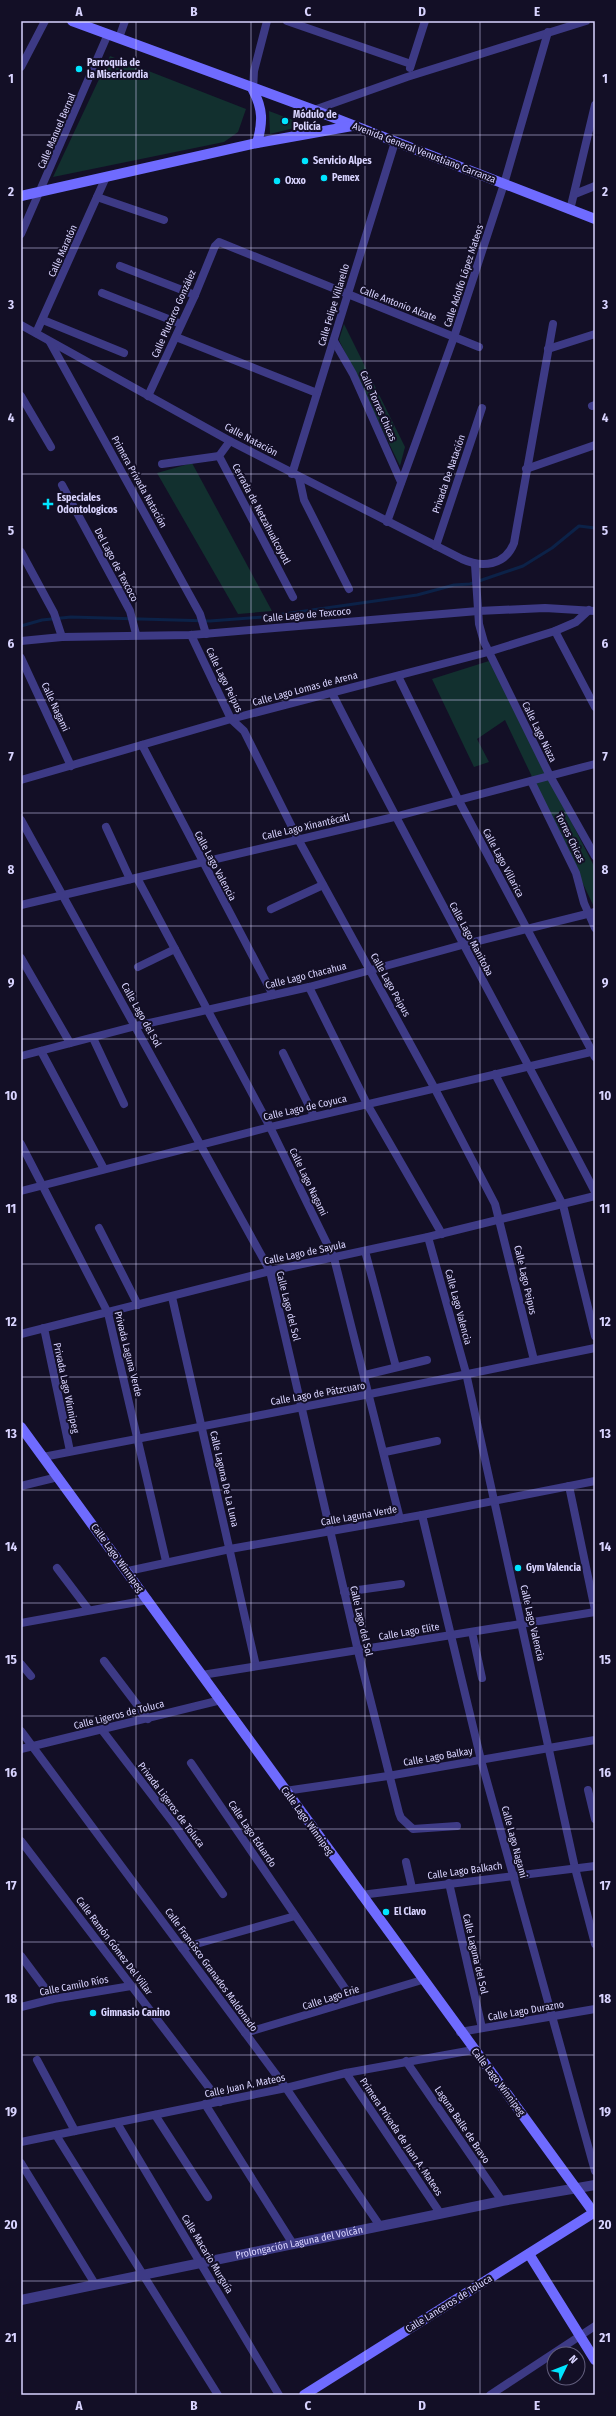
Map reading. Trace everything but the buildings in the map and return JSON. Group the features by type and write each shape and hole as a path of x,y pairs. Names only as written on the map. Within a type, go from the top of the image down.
{"main road":[{"name":"Avenida General Venustiano Carranza","path":"72,21 253,90 314,110 595,219"},
{"path":"253,90 258,100 262,119 258,143"},
{"path":"21,196 258,143 352,126"},
{"name":"Calle Lago Winnipeg","path":"21,1427 128,1571 473,2050 577,2187 594,2213"},
{"name":"Calle Lanceros de Toluca","path":"304,2395 594,2213"},
{"path":"529,2254 595,2360"}],"street":[{"path":"21,68 45,21"},
{"path":"119,38 125,21"},
{"path":"253,90 256,62 267,21"},
{"path":"287,21 411,64"},
{"path":"407,77 425,21"},
{"path":"314,110 407,77 586,21"},
{"name":"Calle Adolfo López Mateos","path":"387,522 454,337 504,184 548,32"},
{"name":"Calle Manuel Bernal","path":"21,234 41,192 108,34"},
{"path":"570,210 595,105"},
{"name":"Calle Felipe Villarello","path":"295,475 346,295 395,142"},
{"name":"Calle Maratón","path":"36,333 106,177"},
{"path":"575,194 595,186"},
{"path":"97,197 164,220"},
{"name":"Calle Antonio Alzate","path":"221,242 346,295 479,347"},
{"name":"Calle Plutarco González","path":"148,396 195,295 215,246 221,242"},
{"path":"120,266 195,295"},
{"path":"102,293 182,324"},
{"path":"43,320 124,353"},
{"path":"475,565 498,562 511,549 553,324"},
{"name":"Calle Natación","path":"21,325 230,441 387,522 475,565"},
{"path":"548,349 595,334"},
{"path":"176,336 317,393"},
{"name":"Calle Torres Chicas","path":"334,341 353,374 401,482"},
{"name":"Primera Privada Natación","path":"50,342 204,626"},
{"path":"21,396 51,447"},
{"name":"Privada De Natación","path":"436,546 482,408"},
{"path":"162,464 219,456 230,441"},
{"path":"526,469 595,445"},
{"name":"Cerrada de Netzahualcoyotl","path":"219,456 293,597"},
{"path":"295,475 304,500 349,589"},
{"name":"Del Lago de Texcoco","path":"62,485 131,614 136,634"},
{"path":"21,552 55,615 61,634"},
{"name":"Calle Lago Niaza","path":"475,565 481,633 488,652 550,776 595,856"},
{"name":"Calle Lago de Texcoco","path":"21,642 61,634 191,635 204,626 545,608 592,611"},
{"name":"Calle Lago Lomas de Arena","path":"21,780 231,719 488,652 555,632 576,622 592,611"},
{"path":"555,632 595,707"},
{"name":"Calle Lago Peipus","path":"191,635 231,719 244,731 298,839 435,1089 491,1196 500,1219 534,1360"},
{"name":"Calle Nagami","path":"21,658 71,766"},
{"name":"Calle Lago Villarica","path":"398,676 458,799 526,929 594,1053"},
{"name":"Calle Lago Manitoba","path":"332,693 394,817 462,945 530,1066 595,1192"},
{"name":"Calle Lago Valencia","path":"142,745 272,995"},
{"name":"Calle Lago Xinantécatl","path":"21,905 394,817 595,764"},
{"name":"Torres Chicas","path":"532,781 576,874 591,913 595,928"},
{"name":"Calle Lago del Sol","path":"21,820 270,1271 358,1651 388,1776 401,1818 413,1829 457,1826"},
{"name":"Calle Lago Nagami","path":"106,827 175,948 270,1127 334,1258 385,1452 400,1518"},
{"path":"270,909 323,885"},
{"name":"Calle Lago Chacahua","path":"21,1056 136,1026 371,971 462,945 591,913"},
{"path":"138,967 175,948"},
{"path":"21,958 70,1044"},
{"path":"309,986 367,1104 442,1234"},
{"path":"93,1038 124,1104"},
{"path":"41,1051 104,1169"},
{"name":"Calle Lago de Coyuca","path":"21,1191 314,1116 530,1066 594,1053"},
{"path":"283,1054 314,1116"},
{"path":"496,1074 563,1205 595,1336"},
{"name":"Privada Laguna Verde","path":"21,1144 108,1313 139,1437 166,1561"},
{"name":"Calle Lago de Sayula","path":"21,1334 270,1271 442,1234 595,1196"},
{"path":"99,1228 138,1305"},
{"name":"Calle Lago Valencia","path":"428,1237 466,1373 575,1868 595,1944"},
{"path":"365,1251 396,1366"},
{"name":"Calle Laguna De La Luna","path":"172,1296 256,1666"},
{"name":"Privada Lago Winnipeg","path":"44,1328 70,1451"},
{"name":"Calle Lago de Pátzcuaro","path":"43,1457 201,1425 370,1394 466,1373 595,1348"},
{"path":"365,1375 396,1366 427,1360"},
{"path":"385,1452 437,1441"},
{"path":"21,1486 58,1477"},
{"name":"Calle Laguna Verde","path":"128,1571 166,1561 422,1515 595,1481"},
{"path":"569,1486 595,1611"},
{"name":"Calle Lago Nagami","path":"422,1515 481,1760 595,2171"},
{"path":"57,1568 88,1610"},
{"path":"344,1592 401,1584"},
{"path":"21,1623 148,1600"},
{"name":"Calle Lago Elite","path":"202,1675 358,1651 595,1611"},
{"path":"472,1632 482,1678"},
{"path":"104,1661 148,1718"},
{"path":"21,1664 31,1676"},
{"name":"Calle Ligeros de Toluca","path":"21,1749 221,1700"},
{"name":"Privada Ligeros de Toluca","path":"102,1730 174,1824 222,1894"},
{"name":"Calle Francisco Granados Maldonado","path":"21,1731 286,2088 380,2226"},
{"name":"Calle Lago Balkay","path":"285,1791 388,1776 595,1740"},
{"name":"Calle Lago Eduardo","path":"191,1763 353,2000"},
{"path":"588,1790 595,1819"},
{"name":"Calle Ramón Gómez Del Villar","path":"21,1841 220,2102"},
{"path":"406,1862 412,1888"},
{"name":"Calle Lago Balkach","path":"361,1894 595,1866"},
{"name":"Calle Laguna del Sol","path":"449,1883 482,2028"},
{"path":"182,1948 295,1916"},
{"path":"21,1956 53,1999"},
{"name":"Calle Lago Erie","path":"245,2034 422,1980"},
{"name":"Calle Camilo Ríos","path":"21,2007 53,1999 131,1986"},
{"name":"Calle Lago Durazno","path":"460,2032 595,2009"},
{"name":"Calle Juan A. Mateos","path":"21,2142 286,2088 346,2073 473,2050"},
{"path":"37,2060 75,2131"},
{"name":"Laguna Balle de Bravo","path":"406,2061 502,2201"},
{"name":"Primera Privada de Juan A. Mateos","path":"346,2073 440,2213"},
{"path":"205,2104 293,2244"},
{"path":"155,2115 208,2196"},
{"name":"Calle Macario Murguía","path":"117,2123 279,2395"},
{"path":"56,2135 218,2395"},
{"path":"21,2163 95,2284"},
{"name":"Prolongación Laguna del Volcán","path":"21,2300 440,2213 577,2187 595,2185"},
{"path":"490,2395 595,2326"}],"green space":[{"path":"110,56 246,109 238,132 224,142 53,177"},
{"path":"269,111 306,125 270,134"},
{"path":"344,324 405,447 400,466 339,340"},
{"path":"192,463 272,611 238,614 157,473"},
{"path":"489,661 595,868 595,909 505,720 477,739 489,762 474,767 432,679"}],"waterway":[{"path":"21,626 42,620 71,617 210,621 263,617 417,595 454,585 470,584 523,566 552,548 579,526 595,528"}],"place":[{"name":"Parroquia de la Misericordia","path":"79,69"},
{"name":"Módulo de Policía","path":"285,121"},
{"name":"Servicio Alpes","path":"305,161"},
{"name":"Pemex","path":"324,178"},
{"name":"Oxxo","path":"277,181"},
{"name":"Especiales Odontologicos","path":"48,504"},
{"name":"Gym Valencia","path":"518,1568"},
{"name":"El Clavo","path":"386,1912"},
{"name":"Gimnasio Canino","path":"93,2013"}]}
